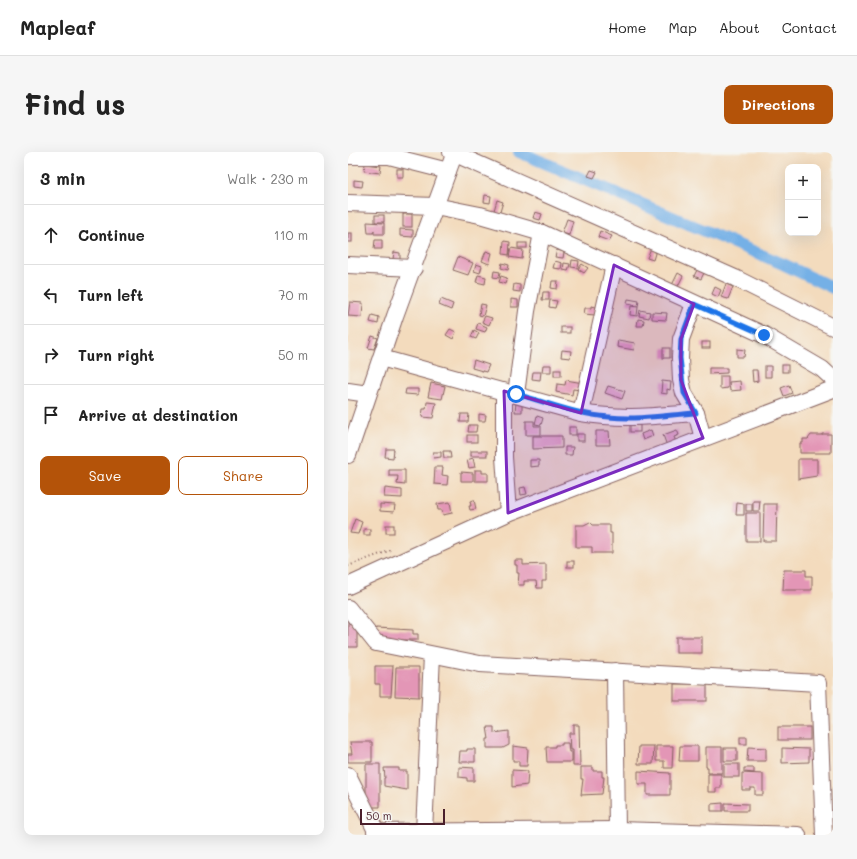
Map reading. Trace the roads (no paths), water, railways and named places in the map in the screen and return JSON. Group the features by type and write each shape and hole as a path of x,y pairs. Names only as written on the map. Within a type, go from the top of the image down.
{"street":[{"path":"348,455 368,394 448,171 453,152 735,278 833,327"},
{"path":"348,156 389,156 448,171"},
{"path":"348,203 435,206 488,217 542,233 764,335 822,369 833,379"},
{"path":"508,513 504,457 510,392 542,233"},
{"path":"348,265 414,268"},
{"path":"581,413 614,265"},
{"path":"694,304 681,339 680,358 684,393 696,413 703,438"},
{"path":"381,358 510,392 581,413 608,417 631,418 696,413"},
{"path":"348,586 508,513 833,389"},
{"path":"348,391 368,394"},
{"path":"348,608 376,643 432,656 480,664 818,683 826,713 824,835"},
{"path":"424,832 432,656"},
{"path":"615,671 617,830"},
{"path":"348,775 376,834 424,832 617,830 712,834 798,835"}],"waterway":[{"path":"519,152 783,264 833,288"}]}
